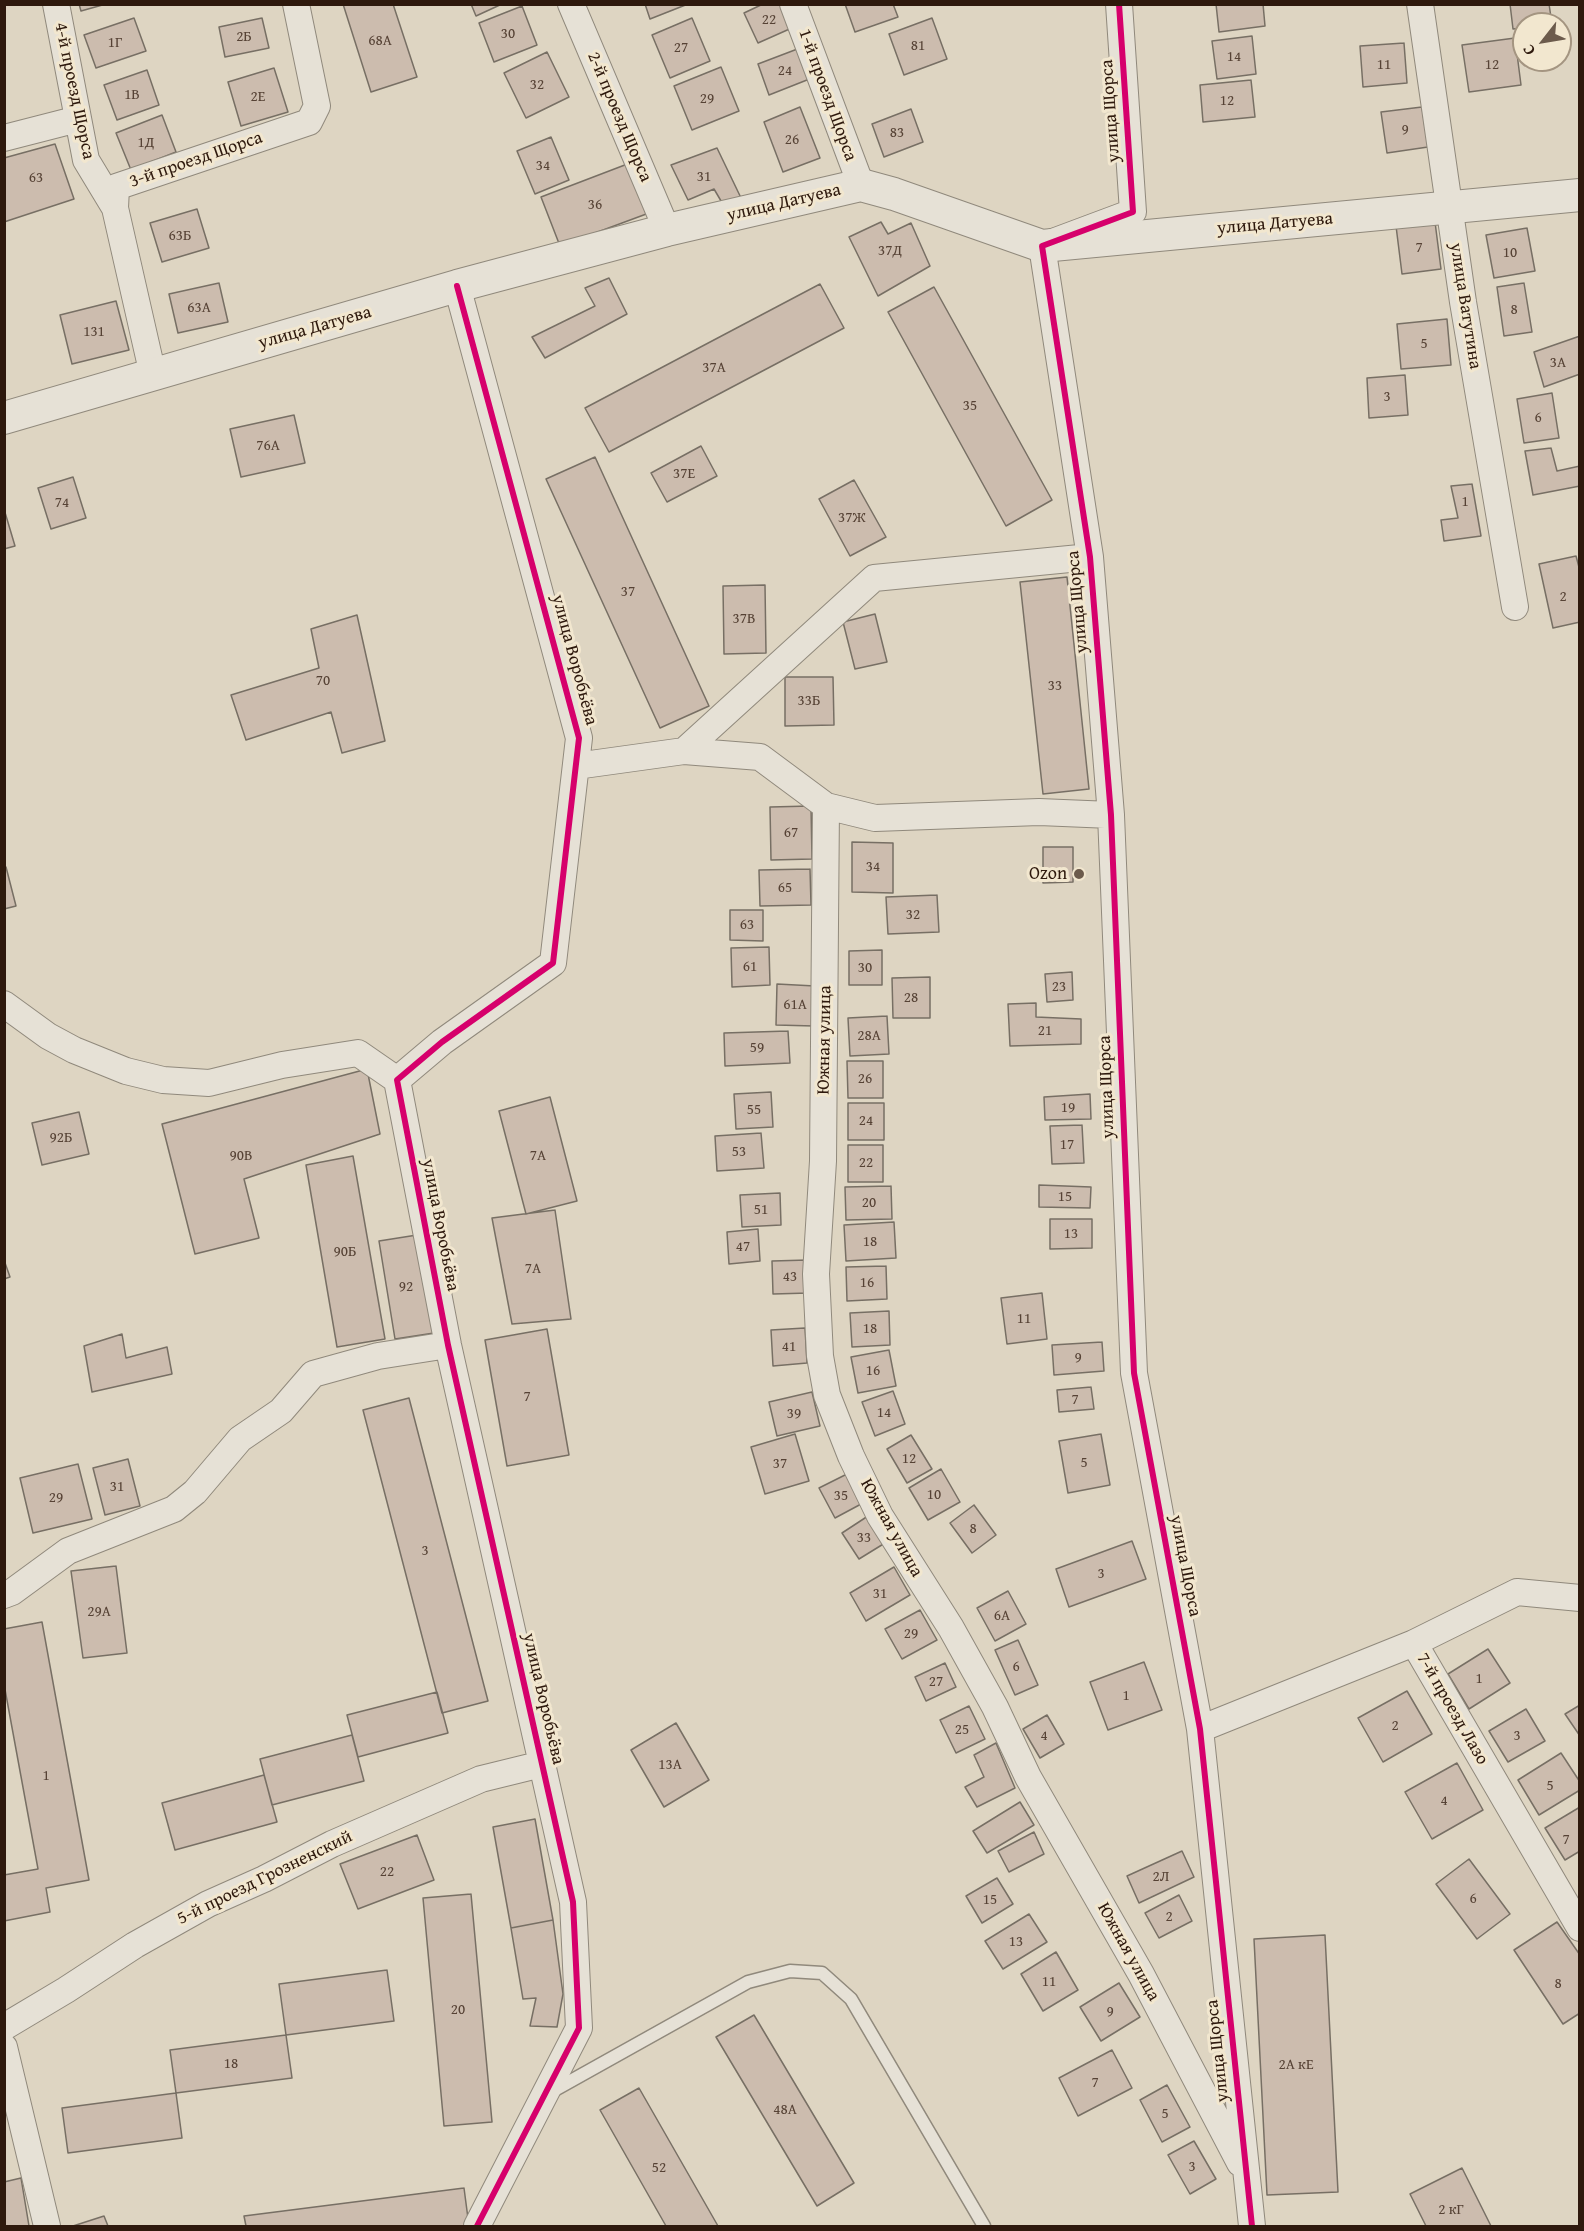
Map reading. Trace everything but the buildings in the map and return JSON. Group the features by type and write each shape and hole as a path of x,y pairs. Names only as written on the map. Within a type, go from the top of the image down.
{"street":[{"name":"4-й проезд Щорса","path":"56,4 86,160 115,208"},
{"name":"3-й проезд Щорса","path":"153,375 115,208 116,187 309,122 316,106 296,4"},
{"name":"2-й проезд Щорса","path":"571,4 667,230"},
{"name":"1-й проезд Щорса","path":"793,4 861,185"},
{"name":"улица Щорса","path":"1119,4 1133,212 1042,246 1089,557 1111,815 1134,1373 1200,1729 1252,2226"},
{"name":"улица Ватутина","path":"1420,4 1463,302 1515,607"},
{"path":"4,138 78,118"},
{"name":"улица Датуева","path":"4,418 457,286 667,230 861,185 894,194 1042,246 1580,195"},
{"name":"улица Воробьёва","path":"457,286 579,738 553,963 442,1042 397,1080 448,1345 573,1902 579,2028 477,2226"},
{"path":"684,751 873,578 1089,557"},
{"path":"576,766 684,751 760,757 826,806 875,818 1039,812 1111,815"},
{"name":"Южная улица","path":"826,806 824,1149 816,1274 820,1356 827,1395 851,1456 880,1516 951,1628 995,1707 1028,1777 1141,1974 1246,2175"},
{"path":"4,1004 48,1036 74,1050 126,1071 163,1080 209,1083 282,1065 358,1053 397,1080"},
{"path":"4,1595 12,1592 68,1551 174,1509 195,1492 240,1439 280,1411 313,1374 378,1356 448,1345"},
{"name":"7-й проезд Лазо","path":"1580,1598 1517,1592 1414,1643 1580,1928"},
{"path":"1200,1729 1414,1643"},
{"name":"5-й проезд Грозненский","path":"4,2027 135,1945 208,1904 264,1879 332,1844 481,1779 542,1764"},
{"path":"4,2047 47,2226"}],"lane":[{"path":"544,2095 748,1982 790,1971 822,1973 851,1999 984,2226"}],"cycle path":[{"path":"1119,4 1133,212 1042,246 1090,557 1111,815 1134,1373 1200,1729 1252,2226"},
{"path":"457,286 579,738 553,963 442,1042 397,1080 448,1345 573,1902 579,2028 477,2226"}],"place":[{"name":"Ozon","path":"1079,874"}]}
